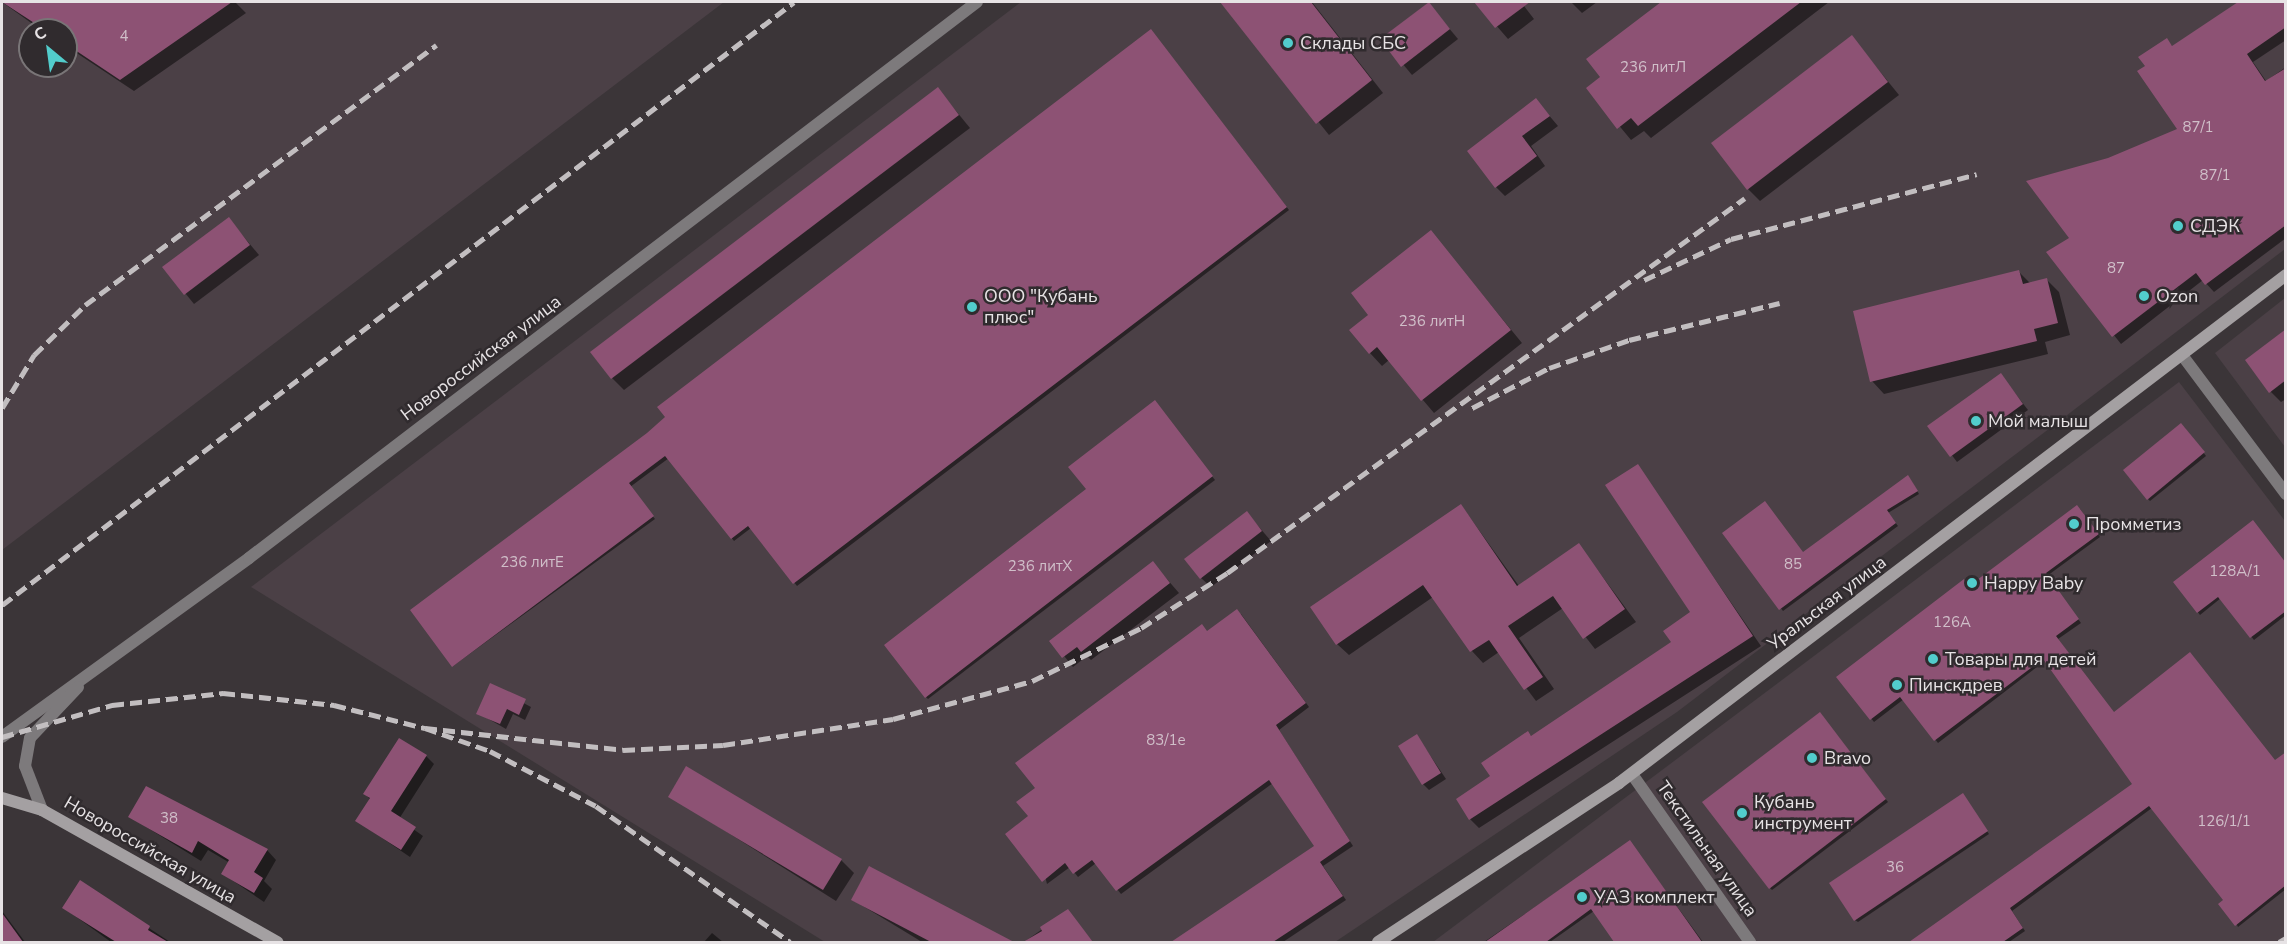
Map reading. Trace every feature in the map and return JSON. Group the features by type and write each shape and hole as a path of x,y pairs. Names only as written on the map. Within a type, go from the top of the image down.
{"main road":[{"name":"Уральская улица","path":"1389,942 1632,776 2286,275"},
{"name":"Уральская улица","path":"2183,356 2286,280"},
{"name":"Уральская улица","path":"1378,942 1632,776"},
{"name":"Новороссийская улица","path":"2,798 42,810 277,942"}],"street":[{"name":"Новороссийская улица","path":"2,737 103,660 258,551 977,2"},
{"path":"2183,356 2286,494"},
{"path":"42,810 25,766 30,738 103,660"},
{"name":"Текстильная улица","path":"1632,776 1750,942"}],"shaded area":[{"path":"2,2 724,2 2,550"},
{"path":"1021,2 2285,2 2285,249 1677,712 1335,942 825,942 251,587"},
{"path":"2285,298 2285,447 2215,353"},
{"path":"2179,382 2285,521 2285,942 1433,942"}],"building":[{"path":"2,2 232,2 120,80 78,52 78,18 27,18"},
{"path":"1220,2 1311,2 1372,80 1316,124"},
{"path":"1429,2 1450,29 1401,67 1380,39"},
{"path":"1474,2 1530,2 1495,28"},
{"path":"1661,2 1801,2 1638,126 1631,118 1617,129 1586,88 1600,77 1586,59"},
{"path":"2238,2 2286,2 2286,27 2247,54 2265,81 2286,68 2286,225 2205,285 2196,273 2112,337 2046,252 2069,238 2026,181 2108,158 2177,129 2137,71 2145,66 2138,57 2167,38 2172,46"},
{"name":"ООО \"Кубань плюс\"","path":"1151,29 1287,207 793,584 748,526 731,539 665,456 629,483 654,516 452,667 410,610 647,433 665,417 657,407"},
{"path":"1852,35 1888,82 1747,190 1711,143"},
{"path":"938,87 959,115 611,379 590,352"},
{"path":"1536,98 1550,116 1522,136 1537,156 1495,188 1467,151"},
{"path":"229,217 250,245 184,295 162,267"},
{"path":"1431,230 1511,330 1421,401 1377,347 1369,354 1349,330 1368,315 1351,293"},
{"path":"2019,270 2023,284 2047,278 2058,323 2034,329 2037,341 1870,382 1853,311"},
{"path":"2286,329 2286,380 2269,393 2245,360"},
{"path":"2001,373 2023,404 1950,457 1927,426"},
{"path":"1155,400 1213,476 925,698 884,645 1086,489 1068,467"},
{"path":"2181,423 2205,452 2147,500 2123,470"},
{"path":"1638,464 1753,636 1469,820 1456,799 1490,776 1481,763 1528,731 1531,736 1671,642 1663,631 1690,612 1605,485"},
{"path":"1908,475 1918,491 1887,510 1896,523 1779,610 1722,533 1765,501 1803,552"},
{"path":"1461,504 1517,586 1579,543 1625,609 1583,639 1553,596 1508,626 1543,677 1524,690 1489,640 1470,652 1423,585 1336,645 1310,607"},
{"path":"2077,505 2099,534 2046,573 2079,619 2056,636 2114,712 2190,652 2275,760 2286,752 2286,885 2235,926 2218,904 2223,900 2149,806 2010,908 2023,928 2003,942 1909,942 2132,784 2043,659 1934,741 1900,697 1870,720 1836,677 1964,579 1969,586"},
{"path":"1247,511 1262,531 1200,579 1184,559"},
{"path":"2253,520 2286,563 2286,611 2250,638 2218,597 2197,613 2173,582"},
{"path":"1153,561 1170,583 1081,652 1077,647 1062,658 1049,641"},
{"path":"1237,609 1306,703 1276,725 1350,841 1320,862 1343,896 1273,942 1171,942 1314,846 1269,780 1116,891 1092,860 1073,874 1065,863 1042,882 1005,834 1028,816 1016,802 1035,788 1015,763 1202,624 1207,631"},
{"path":"490,683 526,699 519,715 507,709 500,724 476,714"},
{"path":"1820,712 1886,799 1769,889 1702,802"},
{"path":"1417,734 1441,773 1422,785 1398,746"},
{"path":"399,738 427,755 391,811 416,827 401,850 355,821 370,798 363,794"},
{"path":"686,766 842,859 823,890 668,797"},
{"path":"146,786 268,849 254,872 263,878 254,893 221,874 229,860 198,841 192,853 128,817"},
{"path":"1963,793 1988,831 1854,921 1829,883"},
{"path":"1630,840 1702,942 1614,942 1591,909 1546,942 1485,942"},
{"path":"869,866 1014,942 931,942 851,900"},
{"path":"80,880 150,926 148,930 168,942 116,942 62,908"},
{"path":"1068,909 1093,942 1023,942 1042,931 1040,927"},
{"path":"2,913 23,942 2,942"}],"railway":[{"path":"2,605 794,2"},
{"path":"2,408 34,355 85,305 436,45"},
{"path":"1644,280 1731,239 1977,174"},
{"path":"425,728 623,750 723,745 893,719 1032,681 1141,628 1227,573 1745,198"},
{"path":"1472,408 1549,368 1629,340 1780,303"},
{"path":"2,737 112,705 223,693 334,705 425,728 490,751 596,806 790,942"},
{"path":"2279,942 2286,938"}],"place":[{"name":"Склады СБС","path":"1288,43"},
{"name":"СДЭК","path":"2178,226"},
{"name":"Ozon","path":"2144,296"},
{"name":"ООО \"Кубань плюс\"","path":"972,307"},
{"name":"Мой малыш","path":"1976,421"},
{"name":"Промметиз","path":"2074,524"},
{"name":"Happy Baby","path":"1972,583"},
{"name":"Товары для детей","path":"1933,659"},
{"name":"Пинскдрев","path":"1897,685"},
{"name":"Bravo","path":"1812,758"},
{"name":"Кубань инструмент","path":"1742,813"},
{"name":"УАЗ комплект","path":"1582,897"}]}
